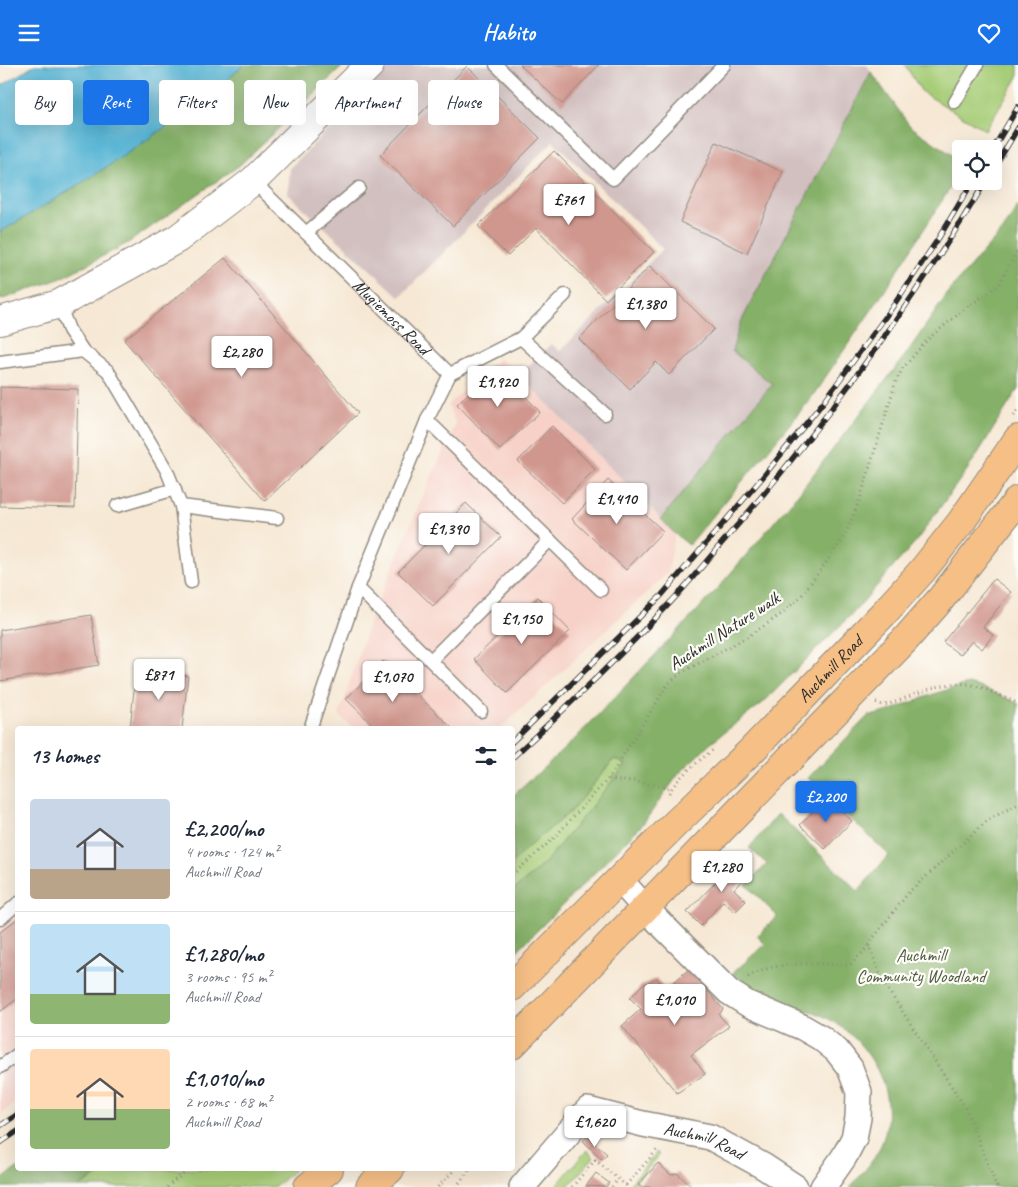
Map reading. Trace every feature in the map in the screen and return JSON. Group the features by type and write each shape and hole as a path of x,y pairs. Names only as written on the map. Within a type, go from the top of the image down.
{"main road":[{"name":"Auchmill Road","path":"515,984 676,823 752,751 883,614 922,571 961,522 1018,439"},
{"name":"Auchmill Road","path":"515,1042 940,600 1018,500"},
{"path":"308,1187 327,1171"},
{"path":"370,1187 388,1171"}],"street":[{"path":"0,321 59,304 177,239 252,181 370,65"},
{"path":"620,880 645,908 726,988 748,1004 802,1027 821,1038 836,1051 850,1068 859,1092 858,1118 854,1138 844,1157 823,1187"},
{"name":"Auchmill Road","path":"522,1187 588,1110 643,1124 710,1137 763,1166 794,1187"}],"lane":[{"path":"496,65 613,179 724,65"},
{"path":"955,102 977,65"},
{"name":"Mugiemoss Road","path":"252,181 450,374"},
{"path":"306,233 359,188"},
{"path":"311,726 358,588 427,420 450,374 521,338 565,295"},
{"path":"59,304 69,329 83,351 108,371 167,471 181,506 191,582"},
{"path":"521,338 605,414"},
{"path":"0,361 83,351"},
{"path":"427,420 601,590"},
{"path":"117,506 175,489"},
{"path":"181,506 277,518"},
{"path":"430,660 550,540"},
{"path":"358,588 481,711"},
{"path":"0,919 15,906"},
{"path":"0,1067 15,1056"}],"path":[{"name":"Auchmill Nature walk","path":"515,872 552,840 610,778 668,684 681,673 747,637 776,618 802,595 847,531 861,496 896,381 903,368 928,339 967,307 998,286 1018,249"},
{"path":"857,688 871,700 883,705 889,705 944,684 968,684 1018,703"},
{"path":"610,778 616,781 633,781 672,789"},
{"path":"726,988 755,972 790,963 850,965 869,946 909,892 988,820 1018,804"},
{"path":"869,946 883,982 965,1107 997,1187"},
{"path":"572,1187 595,1160 627,1186 674,1130"},
{"path":"167,1187 187,1171"},
{"path":"438,1187 453,1171"},
{"path":"456,1187 468,1171"},
{"path":"612,1187 618,1179"}],"shaded area":[{"path":"392,65 867,65 871,72 740,324 732,351 772,384 661,519 519,375 551,344 560,351 663,249 553,141 400,297 288,194 290,168 333,125 418,125 418,80 377,80"},
{"path":"499,358 519,375 675,534 668,573 503,726 350,726 339,715 368,625 424,493 456,424 448,405"},
{"path":"15,900 15,1103 0,1114 0,906 6,906"}],"green space":[{"path":"244,65 344,65 328,80 316,80 316,92 306,102 306,80 244,80 244,125 282,125 240,165 128,243 59,279 0,300 0,232 64,194 168,125 234,125 234,80 226,80"},
{"path":"905,65 1018,65 1018,77 985,130 922,92"},
{"path":"871,72 910,126 952,155 952,185 884,292 809,401 689,545 661,519 772,384 732,351 740,324"},
{"path":"1018,206 1018,389 972,463 916,541 854,612 764,702 710,743 678,775 642,825 515,953 515,889 544,864 626,764 614,759 572,810 515,860 515,794 576,738 712,595 799,493 904,357 953,286 1003,230"},
{"name":"Auchmill Community Woodland","path":"968,684 983,688 1018,703 1018,1187 850,1187 874,1158 884,1137 887,1101 883,1084 876,1067 866,1052 854,1038 840,1027 820,1014 772,999 754,989 733,973 765,944 757,936 777,916 746,885 767,864 749,848 778,814 858,891 889,855 808,778 868,716 887,712 930,695"},
{"path":"614,759 626,764 544,864 515,889 515,860 572,810"},
{"path":"587,1150 594,1157 567,1187 555,1187"},
{"path":"657,1152 659,1156 631,1187 629,1185"},
{"path":"15,1170 105,1171 79,1187 0,1187 0,1181"},
{"path":"106,1171 293,1171 275,1187 79,1187"}],"water":[{"path":"34,65 244,65 226,80 159,80 159,125 168,125 64,194 0,232 0,87"}],"building":[{"path":"520,65 599,65 562,104"},
{"path":"467,66 481,80 453,80"},
{"path":"499,98 540,138 453,226 380,155 409,125 418,125 418,116 428,106 428,125 499,125"},
{"path":"716,142 783,172 747,253 680,222"},
{"path":"554,151 654,252 606,300 536,228 508,256 478,226"},
{"path":"225,258 358,413 265,501 124,340"},
{"path":"650,266 714,329 669,375 656,362 630,389 579,339"},
{"path":"497,366 540,412 500,450 457,404"},
{"path":"0,387 78,389 75,508 0,506"},
{"path":"552,426 595,469 562,503 518,461"},
{"path":"608,480 663,531 626,570 572,519"},
{"path":"466,503 501,537 433,606 398,572"},
{"path":"994,579 1011,592 983,627 993,635 982,649 972,641 960,655 943,642"},
{"path":"538,597 570,631 507,693 474,659"},
{"path":"91,615 99,665 0,681 0,630"},
{"path":"383,661 450,726 374,726 346,699"},
{"path":"136,670 188,676 182,726 130,726"},
{"path":"827,797 852,821 825,849 800,825"},
{"path":"739,858 752,870 734,889 746,901 735,912 723,901 701,926 687,912"},
{"path":"15,920 15,1000 0,1012 0,932"},
{"path":"689,969 723,1009 719,1015 729,1026 691,1055 705,1074 677,1093 622,1026 641,1009 630,998 642,985 657,978 665,990"},
{"path":"587,1136 607,1154 602,1159 583,1141"},
{"path":"658,1163 671,1175 677,1173 692,1187 640,1187 638,1185"},
{"path":"596,1173 609,1183 606,1187 586,1186"}],"railway":[{"path":"998,140 1018,107"},
{"path":"1002,155 1018,128"},
{"path":"515,739 661,596 762,478 825,400 889,312 938,239 968,190"},
{"path":"515,755 650,624 758,501 828,413 894,323 980,190"},
{"path":"0,1126 15,1116"},
{"path":"0,1143 15,1133"}]}
